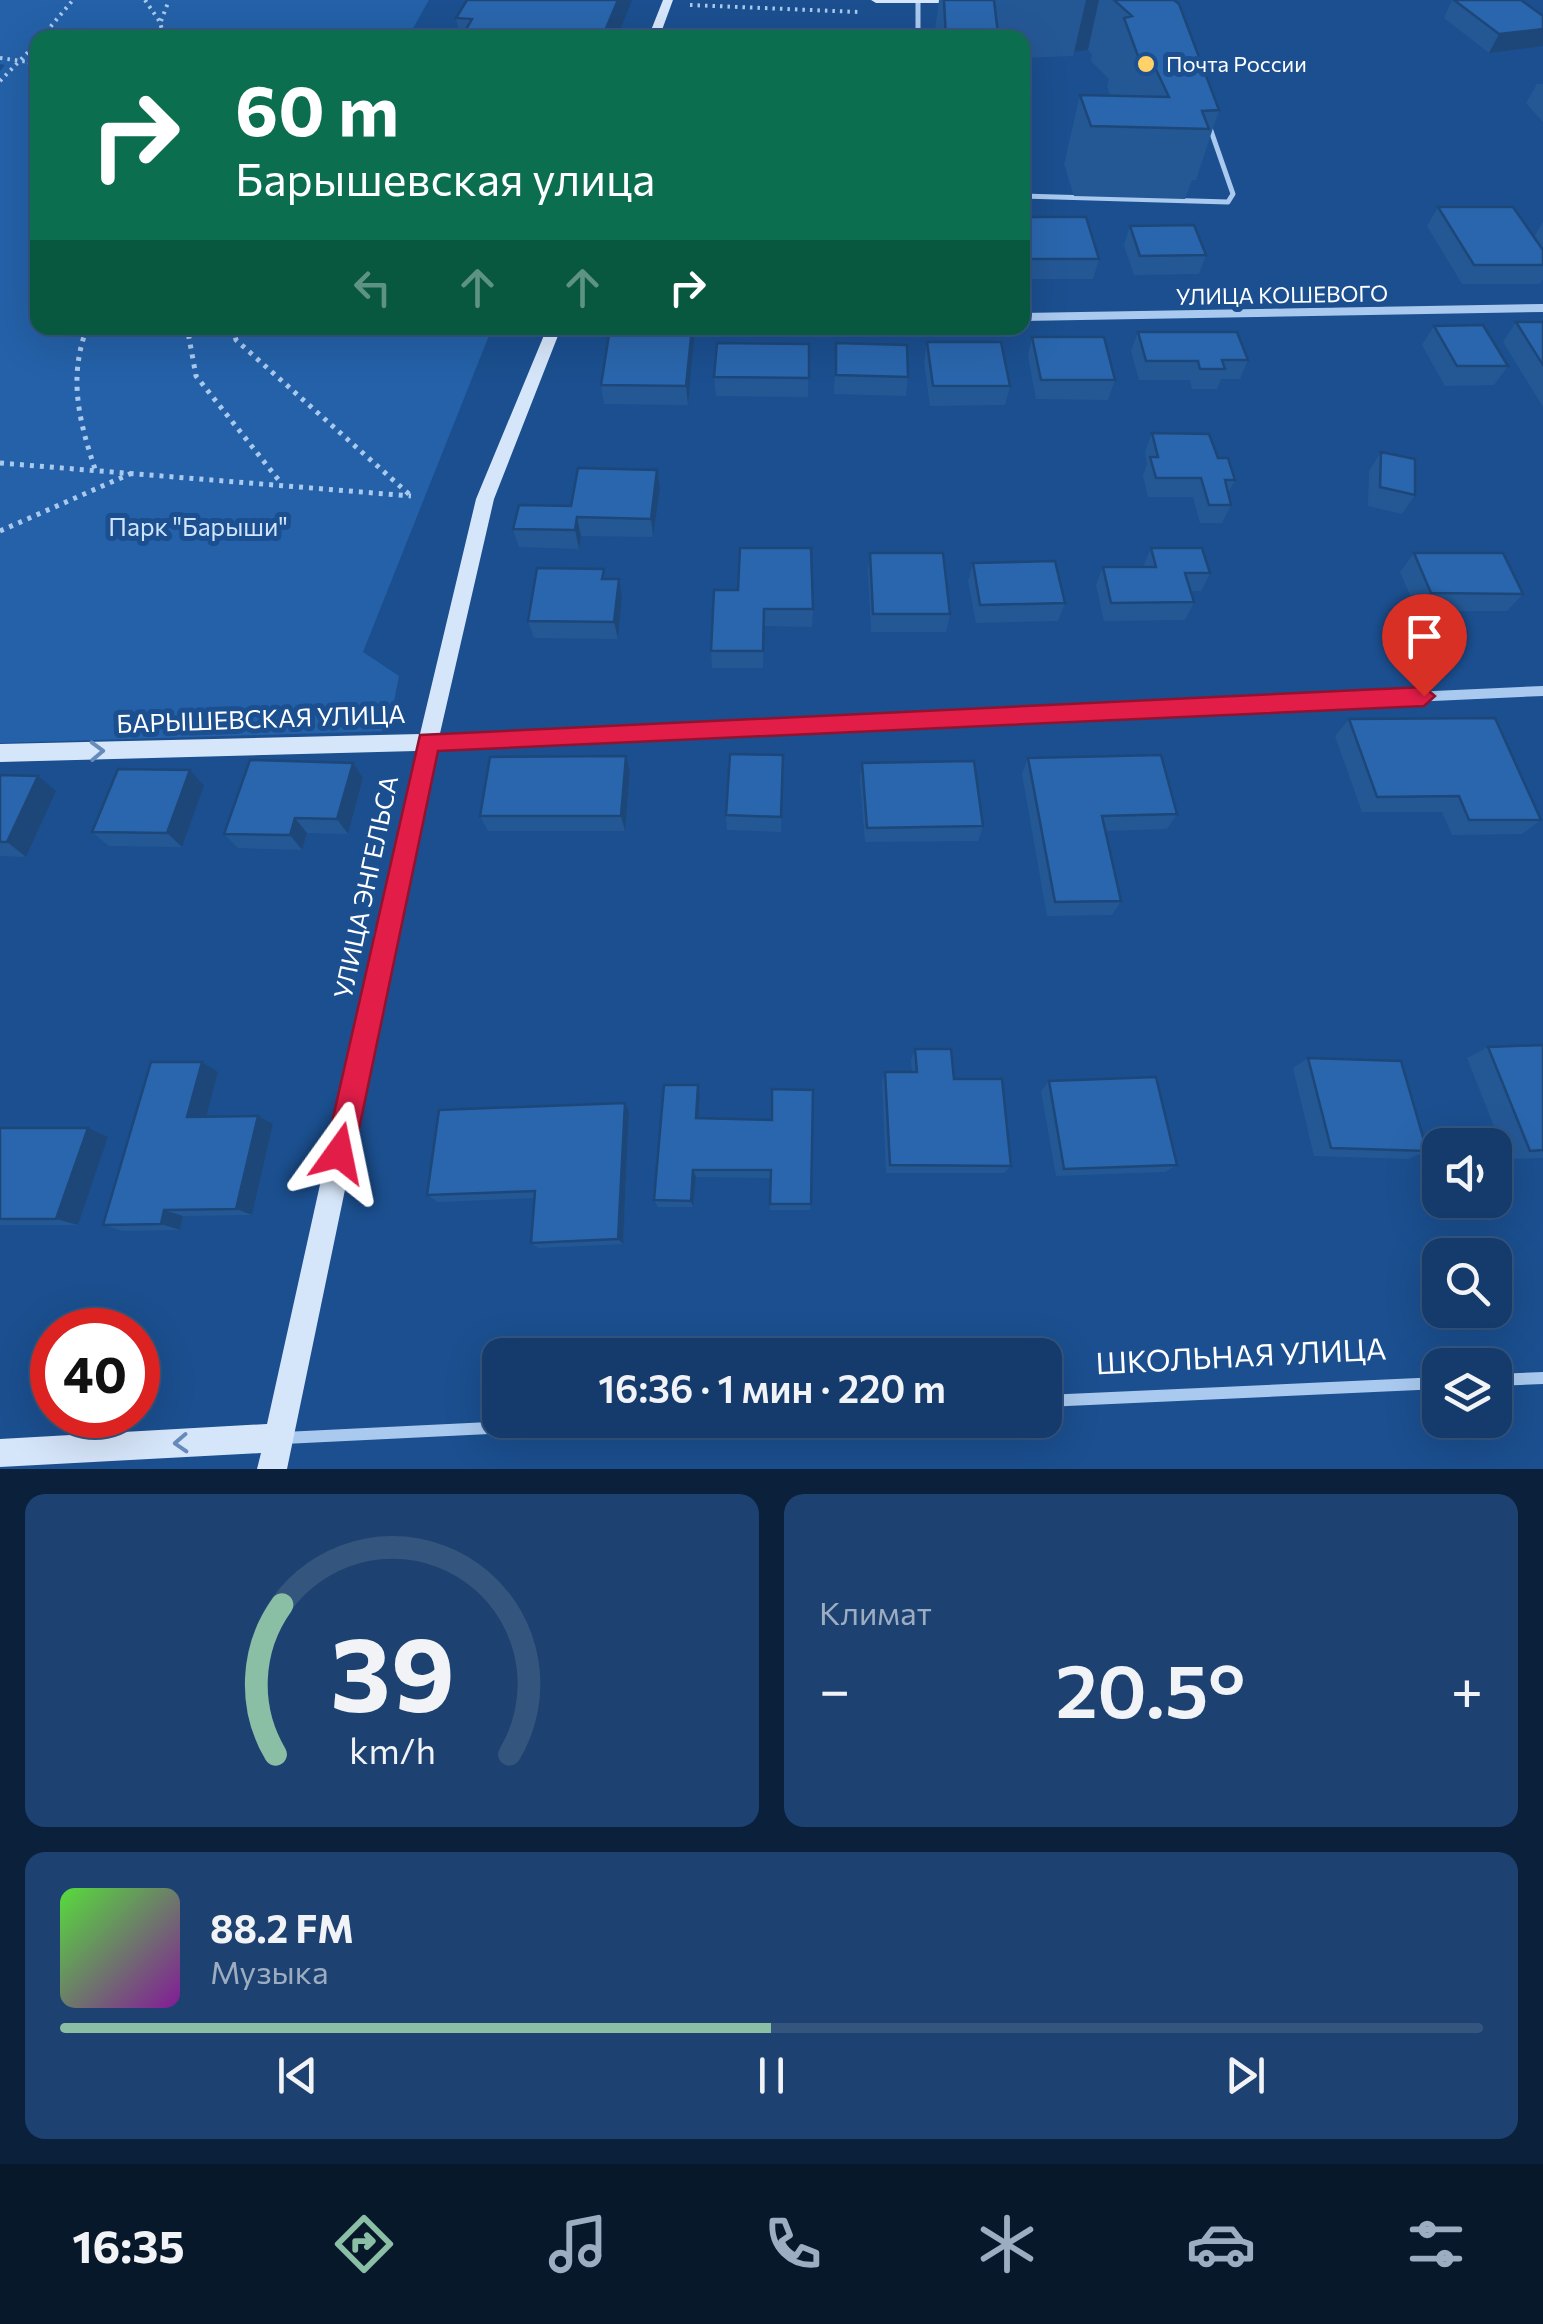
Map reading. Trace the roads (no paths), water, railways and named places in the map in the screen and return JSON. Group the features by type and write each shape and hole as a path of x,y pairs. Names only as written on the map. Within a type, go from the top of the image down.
{"street":[{"path":"656,30 668,0"},
{"path":"876,0 1008,0"},
{"name":"УЛИЦА КОШЕВОГО","path":"1030,317 1543,308"},
{"name":"УЛИЦА ЭНГЕЛЬСА","path":"272,1469 428,742 485,498 551,335"},
{"name":"БАРЫШЕВСКАЯ УЛИЦА","path":"0,754 428,742 1543,691"},
{"path":"1512,1379 1543,1378"},
{"name":"ШКОЛЬНАЯ УЛИЦА","path":"1062,1401 1422,1384"},
{"path":"0,1452 482,1428"}],"lane":[{"path":"918,2 918,30"},
{"path":"1030,196 1228,202 1233,194 1206,118"}],"place":[{"name":"Почта России","path":"1146,64"}],"park label":[{"name":"Парк \"Барыши\"","path":"198,527"}]}
